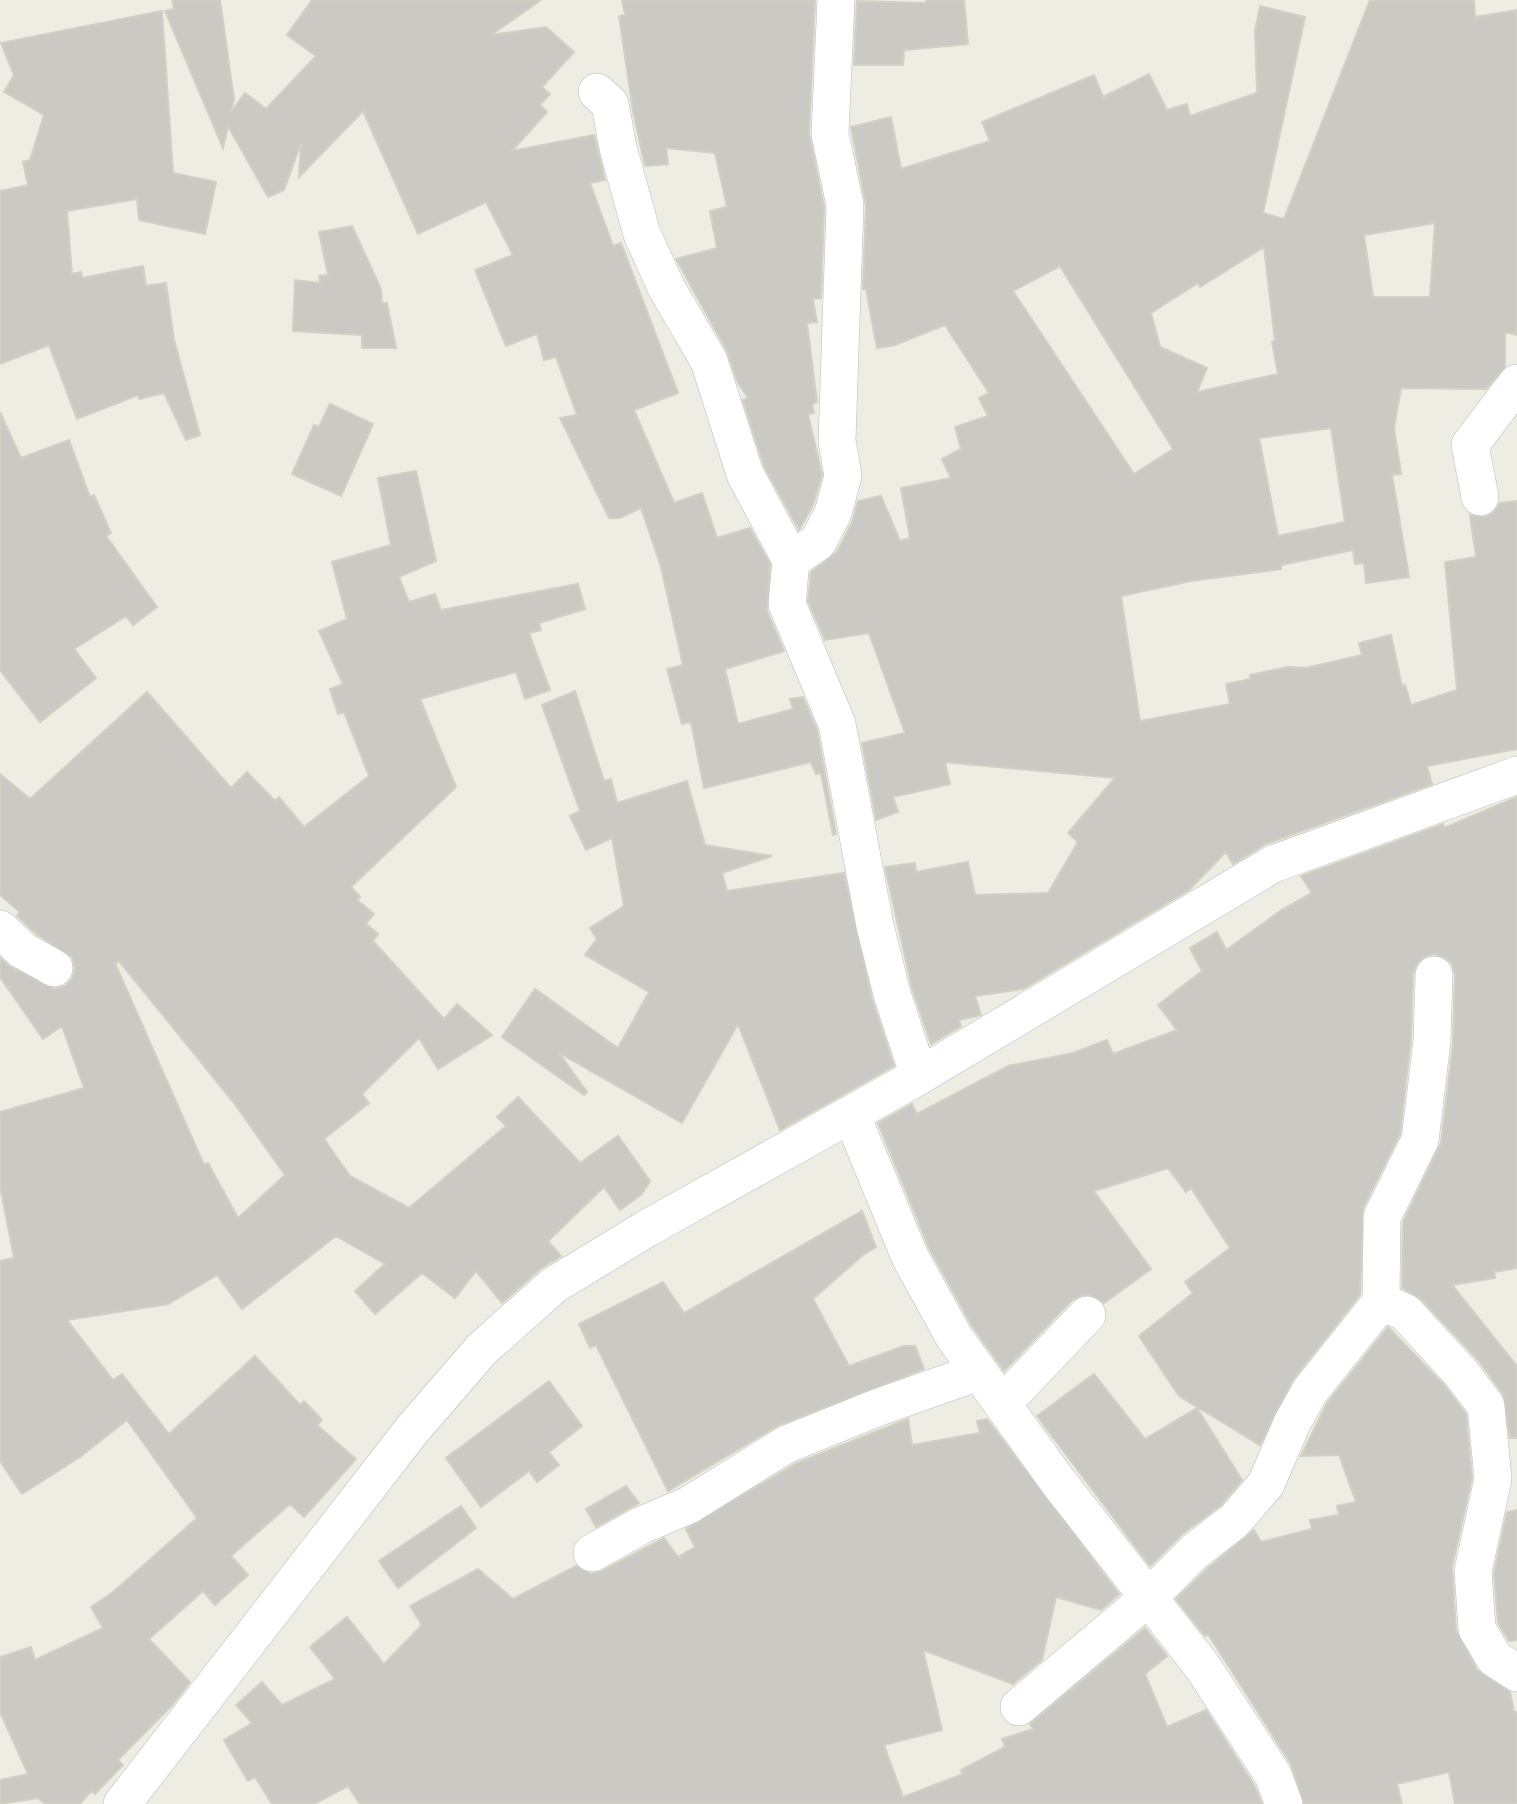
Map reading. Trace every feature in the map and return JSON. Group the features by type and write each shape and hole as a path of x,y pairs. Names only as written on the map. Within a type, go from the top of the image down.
{"street":[{"path":"790,560 818,542 833,513 843,476 838,441 845,205 830,134 836,0"},
{"path":"597,92 610,104 618,148 642,233 666,287 709,361 745,474 790,560 787,604 837,724 875,926 892,994 919,1076"},
{"path":"1480,497 1470,445 1517,383"},
{"path":"122,1804 412,1430 482,1349 554,1285 646,1229 919,1076 1273,864 1517,775"},
{"path":"0,929 22,950 54,968"},
{"path":"1019,1707 1149,1597 1195,1551 1234,1521 1266,1484 1292,1423 1310,1391 1381,1302 1382,1217 1420,1140 1432,1041 1434,975"},
{"path":"851,1114 910,1258 978,1372 1059,1483 1202,1666 1266,1764 1284,1804"},
{"path":"1381,1302 1405,1312 1461,1373 1486,1406 1493,1479 1473,1571 1477,1629 1495,1659 1517,1673"},
{"path":"1003,1403 1087,1315"},
{"path":"592,1553 642,1525 689,1505 788,1444 879,1407 978,1372"}],"building":[{"path":"172,0 220,0 234,99 231,112 245,93 266,109 316,56 287,35 312,0 541,0 491,35 546,27 574,52 542,87 550,94 540,105 547,112 512,151 594,135 605,180 590,183 613,246 621,243 678,393 634,410 674,503 702,493 717,538 750,528 770,564 767,611 784,651 725,669 738,724 793,709 790,699 803,697 817,730 836,834 833,835 821,773 816,774 811,762 704,788 691,722 682,724 667,669 683,665 661,567 641,508 620,518 609,518 560,418 577,415 556,357 544,360 537,334 506,346 475,270 513,255 486,202 418,234 363,111 299,177 301,143 284,190 268,197 228,126 223,148 165,11 174,9"},
{"path":"622,0 815,0 809,133 824,207 821,298 813,299 817,322 807,323 817,402 812,404 814,413 808,414 822,475 813,505 799,530 764,466 743,400 748,398 738,383 727,351 676,259 717,248 710,211 727,207 715,153 666,148 668,164 645,166 633,111 619,16 625,15"},
{"path":"926,0 964,0 968,44 904,50 903,65 854,65 857,1 926,3"},
{"path":"1370,0 1474,0 1475,17 1517,10 1517,335 1505,332 1505,367 1486,389 1401,388 1394,428 1401,474 1392,475 1409,577 1366,583 1364,563 1355,564 1353,550 1281,565 1281,569 1191,581 1121,596 1140,721 1230,704 1226,684 1251,679 1250,675 1288,667 1306,668 1362,655 1359,643 1391,635 1402,686 1405,685 1411,705 1457,690 1445,562 1476,557 1470,515 1485,517 1494,512 1500,503 1517,501 1517,749 1427,766 1432,784 1266,844 1233,864 1226,852 1189,890 1023,989 975,996 981,1015 959,1020 961,1026 931,1044 912,988 885,867 915,863 916,872 968,862 975,895 1048,893 1078,842 1068,833 1115,778 945,762 950,784 893,797 898,812 876,820 862,743 905,733 869,633 825,640 808,601 811,572 837,552 852,523 858,501 881,496 900,541 910,538 901,488 951,478 942,459 961,449 955,427 988,416 979,398 989,393 945,325 895,345 877,348 866,289 863,289 866,205 851,127 891,117 901,169 990,141 982,122 1094,75 1103,97 1149,74 1167,110 1187,104 1190,116 1257,93 1255,31 1260,6 1305,17 1263,213 1284,219","holes":["1435,223 1430,297 1373,297 1364,235","1264,247 1275,341 1272,342 1278,374 1197,392 1207,368 1160,347 1151,313 1198,283 1200,287","1060,266 1173,449 1134,474 1013,291","1331,428 1345,522 1278,536 1259,438"]},
{"path":"162,11 173,173 216,182 205,234 139,220 137,199 67,211 72,274 81,272 82,278 143,266 146,286 166,283 174,340 200,435 186,440 164,393 139,399 138,395 77,419 49,345 0,364 0,191 28,185 23,162 30,160 44,115 4,92 14,75 1,43"},
{"path":"352,226 381,289 382,304 387,303 396,348 362,348 362,335 293,331 295,280 320,283 319,276 328,275 319,232"},
{"path":"330,404 373,424 341,496 292,474 314,425 319,427"},
{"path":"0,412 21,458 69,440 90,497 94,495 111,533 106,536 157,607 133,625 126,616 74,649 96,678 40,722 0,670"},
{"path":"416,471 436,561 399,577 409,602 435,594 441,610 578,584 585,609 539,623 541,630 529,633 550,690 525,699 516,672 420,699 456,787 351,887 360,897 357,900 374,914 366,924 378,934 373,941 444,1019 457,1004 492,1035 438,1069 419,1038 362,1094 369,1103 324,1139 350,1176 409,1208 506,1126 497,1117 518,1097 580,1163 618,1136 650,1181 642,1194 620,1210 604,1187 548,1241 561,1256 540,1269 502,1303 476,1271 455,1298 422,1273 375,1314 355,1291 385,1264 336,1236 242,1309 217,1275 168,1304 67,1320 113,1380 122,1374 169,1434 255,1356 300,1405 304,1401 322,1420 317,1425 356,1459 304,1517 290,1504 231,1556 248,1575 215,1605 203,1591 149,1639 190,1682 173,1704 118,1760 123,1765 95,1794 91,1791 80,1804 45,1804 38,1798 0,1804 0,1780 28,1774 0,1712 0,1657 31,1647 35,1660 103,1628 91,1607 113,1592 197,1518 127,1420 80,1457 22,1494 0,1461 0,1261 14,1258 0,1186 0,1112 84,1088 62,1026 43,1039 0,977 0,958 12,968 54,989 65,986 72,979 75,968 72,957 35,933 17,916 20,912 0,895 0,774 30,799 147,692 231,788 247,772 275,801 279,797 304,827 369,776 344,712 338,714 330,689 343,684 319,631 347,619 332,562 391,545 378,478","holes":["119,961 234,1103 285,1175 238,1218 208,1163 204,1165 115,963"]},
{"path":"575,691 604,781 611,779 617,803 687,781 705,845 772,856 722,873 727,891 844,873 872,999 894,1066 780,1130 738,1024 682,1123 559,1053 587,1092 584,1095 502,1037 535,989 618,1048 649,992 585,955 597,939 590,928 624,906 612,838 586,850 570,816 580,811 542,705"},
{"path":"1517,797 1517,1268 1494,1272 1495,1278 1452,1285 1517,1366 1517,1438 1510,1438 1503,1394 1478,1360 1420,1298 1402,1288 1403,1222 1441,1143 1453,1043 1455,975 1452,964 1446,958 1435,954 1424,957 1416,965 1413,974 1411,1039 1400,1134 1363,1208 1360,1295 1292,1381 1260,1445 1179,1396 1139,1336 1193,1293 1185,1282 1230,1248 1191,1188 1186,1192 1168,1168 1094,1191 1151,1269 1104,1303 1091,1295 1082,1295 1072,1300 1004,1371 972,1326 929,1248 878,1123 912,1104 917,1114 1008,1066 1073,1053 1107,1040 1113,1054 1177,1030 1158,1005 1202,971 1190,948 1217,932 1226,950 1283,909 1312,893 1301,876 1443,824 1444,828"},
{"path":"862,1211 876,1247 863,1255 813,1299 849,1366 904,1346 915,1346 924,1369 779,1425 668,1491 596,1345 590,1348 579,1324 663,1282 684,1313"},
{"path":"1388,1327 1445,1386 1466,1414 1472,1478 1452,1567 1456,1630 1477,1670 1510,1692 1514,1712 1517,1712 1517,1804 1455,1804 1449,1772 1397,1784 1402,1804 1304,1804 1291,1764 1208,1634 1205,1636 1176,1599 1209,1567 1254,1530 1261,1542 1312,1529 1310,1520 1339,1515 1337,1506 1356,1502 1339,1455 1301,1456 1327,1403"},
{"path":"1094,1374 1145,1439 1197,1408 1242,1480 1220,1506 1182,1534 1150,1566 1037,1416"},
{"path":"549,1381 582,1426 549,1452 559,1465 537,1482 529,1471 481,1507 446,1458"},
{"path":"908,1419 912,1445 980,1433 977,1421 987,1419 1119,1594 1101,1610 1056,1597 1042,1660 1013,1684 923,1650 942,1730 884,1745 903,1797 963,1774 961,1770 1005,1747 1002,1739 1033,1729 1030,1724 1145,1628 1167,1656 1145,1674 1167,1727 1206,1710 1254,1785 1262,1804 360,1804 348,1786 314,1804 272,1804 255,1777 248,1781 224,1740 252,1723 236,1705 262,1682 282,1705 335,1679 310,1647 347,1617 384,1664 422,1625 410,1606 478,1569 513,1599 576,1566 591,1574 602,1571 664,1538 678,1557 695,1547 686,1529 797,1463"},
{"path":"626,1486 639,1503 596,1527 586,1509"},
{"path":"461,1506 476,1528 398,1588 379,1561"},
{"path":"1517,1510 1517,1640 1509,1641 1498,1623 1494,1573 1507,1512"}]}
